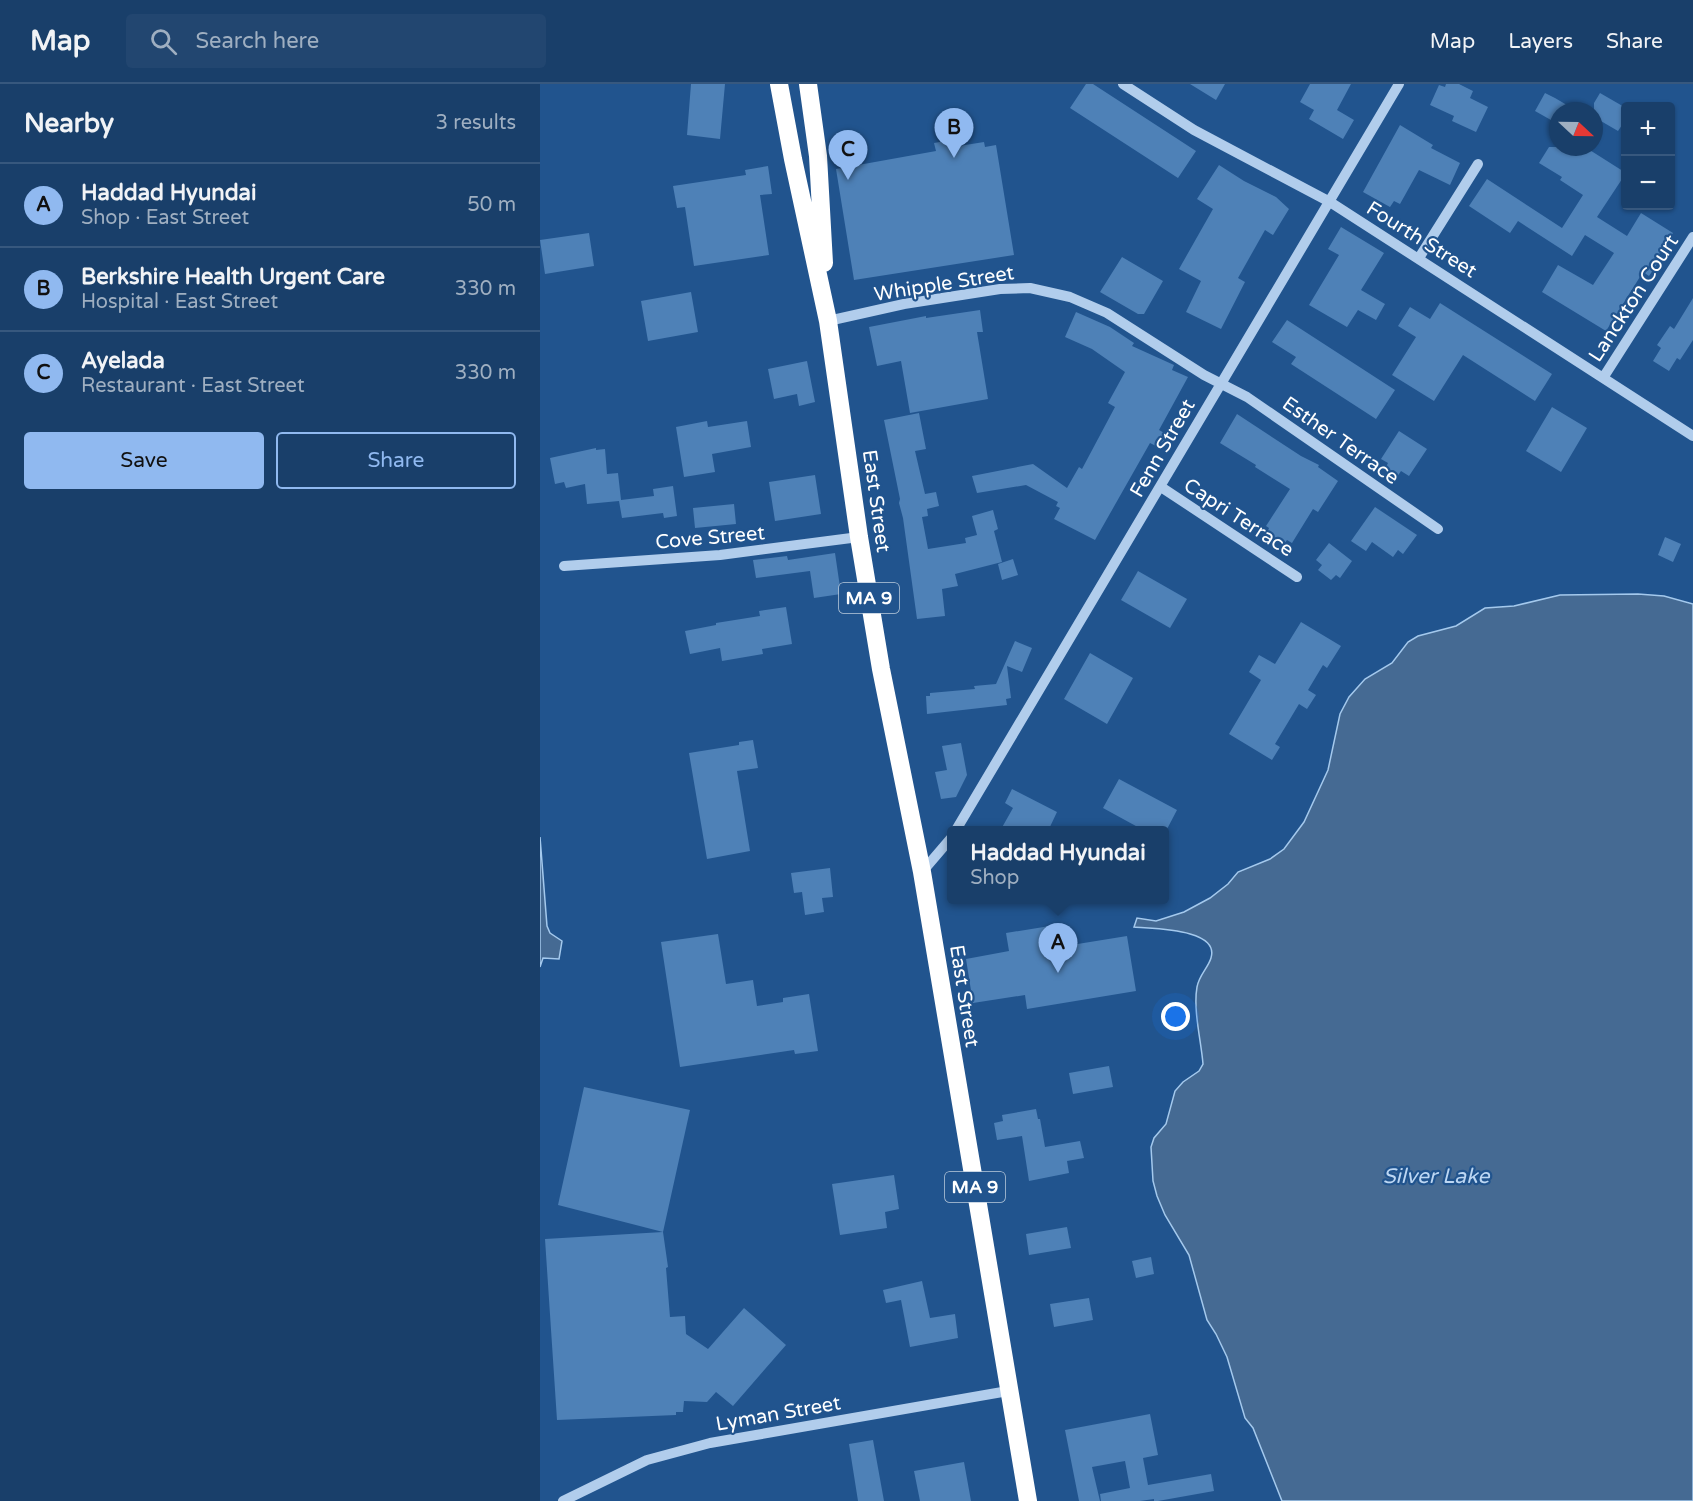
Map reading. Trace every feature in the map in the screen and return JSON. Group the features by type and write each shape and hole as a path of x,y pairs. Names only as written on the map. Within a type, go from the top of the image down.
{"highway":[{"name":"East Street","path":"779,84 828,321 859,537 881,669 922,872 1028,1501"},
{"name":"East Street","path":"808,84 818,156 828,321"}],"street":[{"name":"Fourth Street","path":"1123,84 1194,130 1330,202 1693,436"},
{"name":"Fenn Street","path":"959,826 1399,84"},
{"path":"1419,258 1478,164"},
{"name":"Lanckton Court","path":"1603,378 1693,237"},
{"name":"Whipple Street","path":"828,321 904,304 1000,289 1030,288 1070,297 1107,313 1221,383"},
{"name":"Esther Terrace","path":"1221,383 1276,416 1438,529"},
{"name":"Capri Terrace","path":"1161,487 1297,577"},
{"name":"Cove Street","path":"564,566 720,555 859,537"},
{"path":"922,872 947,842"},
{"name":"Lyman Street","path":"563,1501 638,1464 664,1454 710,1443 1008,1390"}],"water":[{"name":"Silver Lake","path":"1560,595 1664,596 1693,604 1693,1501 1282,1501 1253,1428 1245,1418 1227,1357 1207,1320 1189,1255 1165,1215 1153,1181 1151,1147 1154,1138 1166,1124 1175,1091 1199,1071 1203,1064 1196,996 1198,983 1211,958 1211,948 1205,941 1182,932 1134,927 1137,918 1156,921 1184,912 1210,898 1228,884 1238,872 1270,859 1284,849 1304,822 1328,770 1340,714 1349,697 1365,679 1392,663 1408,642 1418,636 1456,626 1485,608 1514,606"},
{"path":"540,837 547,926 550,933 562,941 559,959 543,958 540,967"}],"building":[{"path":"691,84 725,84 720,139 687,135"},
{"path":"1086,84 1093,84 1196,151 1178,178 1070,108"},
{"path":"1190,84 1225,84 1216,100"},
{"path":"1310,84 1351,84 1337,110 1354,120 1343,139 1309,119 1314,110 1300,102"},
{"path":"1446,84 1459,84 1473,91 1470,98 1488,107 1476,132 1452,121 1454,116 1430,105 1439,85 1445,87"},
{"path":"1545,93 1562,102 1549,102 1549,119 1535,111"},
{"path":"1600,93 1621,105 1621,126 1618,131 1603,122 1603,102 1595,102"},
{"path":"1400,125 1433,145 1431,148 1460,163 1450,185 1419,170 1400,204 1394,201 1390,207 1363,192"},
{"path":"957,139 959,146 984,142 985,147 996,145 1014,255 854,280 836,169 936,151 934,143"},
{"path":"1549,147 1549,156 1599,156 1621,170 1621,181 1597,217 1627,236 1641,213 1673,233 1658,256 1661,258 1649,276 1643,272 1606,331 1542,292 1558,265 1593,285 1614,253 1585,235 1572,256 1518,221 1510,233 1469,206 1487,179 1562,228 1583,195 1560,180 1562,177 1539,163"},
{"path":"1219,165 1276,197 1289,209 1273,235 1265,230 1238,278 1245,282 1221,329 1186,312 1201,281 1179,269 1213,209 1197,199"},
{"path":"768,166 772,194 760,195 769,255 694,266 685,207 677,208 673,186 746,175 745,170"},
{"path":"1341,227 1384,253 1361,290 1385,304 1376,320 1358,310 1347,327 1309,305 1339,255 1328,249"},
{"path":"589,233 594,266 545,274 540,240"},
{"path":"1122,257 1163,281 1144,314 1138,314 1100,292"},
{"path":"691,292 698,332 648,341 641,301"},
{"path":"1693,298 1693,340 1680,360 1677,358 1669,371 1653,361 1661,348 1657,345 1670,326 1674,329"},
{"path":"1440,303 1552,374 1535,401 1463,355 1434,401 1392,375 1416,337 1398,326 1410,307 1430,319"},
{"path":"980,310 983,332 977,332 988,399 910,413 901,361 877,366 869,327 926,316 926,318"},
{"path":"1076,312 1110,327 1134,343 1132,346 1174,365 1172,370 1188,377 1159,430 1168,435 1160,448 1150,443 1095,540 1054,519 1060,508 1056,506 1058,502 1026,485 977,493 972,476 1033,464 1067,488 1079,467 1082,469 1115,407 1108,403 1125,372 1092,349 1065,337"},
{"path":"1287,320 1395,390 1376,419 1291,364 1296,357 1272,342"},
{"path":"807,361 815,402 799,406 797,394 774,399 768,369"},
{"path":"1552,407 1587,428 1561,472 1526,451"},
{"path":"919,413 926,449 915,451 925,494 936,492 939,506 927,509 928,516 922,517 928,549 966,543 965,538 977,535 972,516 993,510 998,529 994,531 1002,562 955,574 958,586 942,589 945,616 917,619 900,499 884,420"},
{"path":"1237,414 1301,456 1319,465 1318,467 1338,481 1318,512 1313,509 1292,543 1287,540 1284,544 1267,533 1269,528 1266,526 1290,489 1220,443"},
{"path":"707,421 708,427 747,421 751,447 712,454 715,472 684,477 676,427"},
{"path":"1399,431 1427,449 1409,476 1401,471 1397,477 1385,469 1388,463 1381,459"},
{"path":"596,448 596,450 605,449 607,474 618,473 621,500 654,496 653,489 673,486 677,516 664,518 663,513 622,518 619,501 587,504 585,484 566,488 564,482 555,484 550,458"},
{"path":"815,475 821,514 775,521 769,482"},
{"path":"734,504 736,524 695,528 693,508"},
{"path":"1375,507 1417,535 1403,554 1398,550 1393,557 1372,542 1366,551 1351,541"},
{"path":"1665,537 1681,544 1673,562 1658,555"},
{"path":"1329,543 1352,561 1340,578 1336,575 1331,580 1318,570 1322,565 1316,560"},
{"path":"835,553 841,594 814,598 810,571 756,578 753,560 787,556 788,560"},
{"path":"1013,559 1018,575 1002,580 998,564"},
{"path":"1138,571 1187,599 1170,628 1121,600"},
{"path":"786,607 792,644 762,649 763,654 722,661 720,648 690,654 685,631 760,616 759,611"},
{"path":"1301,622 1341,646 1327,668 1323,665 1308,690 1316,695 1307,709 1299,704 1275,744 1280,747 1272,760 1229,734 1261,680 1249,672 1259,655 1275,664"},
{"path":"1015,641 1032,648 1022,672 1007,666 1011,698 1006,699 1007,705 927,714 926,696 930,696 930,693 975,689 974,686 996,684"},
{"path":"1090,653 1133,678 1107,724 1064,699"},
{"path":"753,740 758,768 737,771 750,851 707,859 689,753 739,745 739,742"},
{"path":"961,743 967,775 956,797 941,799 935,772 947,770 942,746"},
{"path":"1119,779 1177,810 1169,826 1136,826 1103,808"},
{"path":"1012,789 1057,812 1050,826 1003,826 1013,808 1005,803"},
{"path":"830,868 833,897 822,898 824,912 805,915 802,892 794,893 791,873"},
{"path":"1056,925 1059,947 1127,936 1136,991 1027,1009 1025,995 973,1003 966,959 1009,951 1006,933"},
{"path":"718,934 726,984 753,980 757,1006 783,1002 783,998 809,994 818,1051 795,1054 794,1050 680,1067 661,942"},
{"path":"1109,1066 1113,1087 1073,1094 1069,1073"},
{"path":"584,1087 690,1110 663,1232 558,1205"},
{"path":"1036,1109 1045,1147 1080,1141 1084,1158 1067,1161 1069,1173 1029,1181 1022,1136 997,1140 994,1123 1003,1121 1002,1115"},
{"path":"894,1175 899,1209 885,1212 887,1228 840,1235 832,1184"},
{"path":"1067,1227 1071,1248 1029,1255 1026,1234"},
{"path":"663,1232 668,1267 666,1268 670,1317 685,1316 686,1334 708,1349 744,1308 786,1345 733,1406 716,1392 707,1402 684,1401 683,1412 676,1412 676,1415 557,1420 545,1239"},
{"path":"1151,1257 1154,1274 1136,1278 1132,1261"},
{"path":"922,1281 930,1318 955,1314 958,1338 910,1347 901,1300 886,1303 883,1290"},
{"path":"1089,1298 1093,1320 1054,1327 1050,1304"},
{"path":"1150,1414 1158,1455 1143,1458 1148,1485 1211,1474 1214,1491 1158,1501 1154,1499 1101,1501 1100,1494 1130,1488 1125,1461 1092,1467 1100,1501 1079,1501 1065,1430"},
{"path":"873,1440 884,1501 858,1501 849,1444"},
{"path":"964,1462 971,1501 920,1501 914,1471"}],"place":[{"name":"Berkshire Health Urgent Care","path":"954,158"},
{"name":"Ayelada","path":"848,180"},
{"name":"Haddad Hyundai","path":"1058,973"}]}
